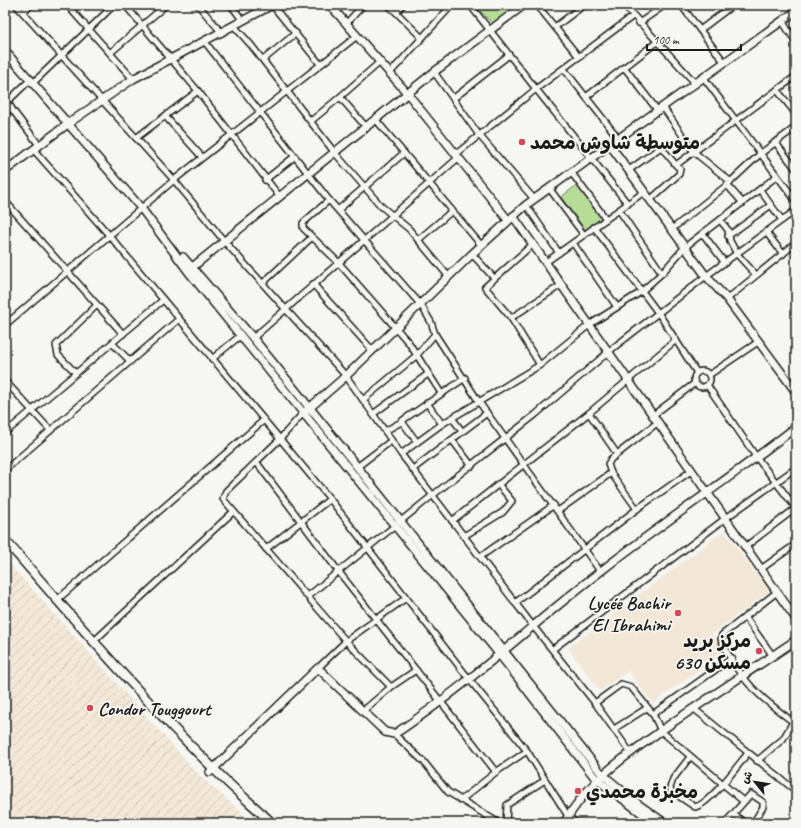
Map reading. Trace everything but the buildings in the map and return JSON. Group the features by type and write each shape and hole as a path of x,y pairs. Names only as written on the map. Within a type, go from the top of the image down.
{"main road":[{"path":"5,540 93,642 212,770 272,823"},
{"path":"5,547 90,644 212,770 266,823"}],"street":[{"path":"16,5 100,100 174,180 225,242 346,376 400,454 533,626 595,703 630,752"},
{"path":"23,12 31,5"},
{"path":"67,5 133,79"},
{"path":"114,5 33,81 6,101 36,147 330,499 367,549 527,751 568,816 576,823"},
{"path":"125,5 198,91 265,180 280,197"},
{"path":"110,53 166,5"},
{"path":"198,5 222,33"},
{"path":"231,5 243,21"},
{"path":"5,171 68,122 133,79 222,33 272,5 320,64"},
{"path":"330,5 408,94 456,156 533,244 652,416 726,518 796,619"},
{"path":"346,24 364,5"},
{"path":"388,5 422,38"},
{"path":"396,12 403,5"},
{"path":"390,74 452,5"},
{"path":"470,5 628,204"},
{"path":"191,269 367,128 434,72 524,5"},
{"path":"537,5 579,57"},
{"path":"556,27 584,5"},
{"path":"624,5 696,84"},
{"path":"639,23 665,5"},
{"path":"681,5 724,63"},
{"path":"700,30 733,5"},
{"path":"391,687 346,641 233,512 223,499 224,494 257,463 307,410 373,351 472,254 526,205 796,11"},
{"path":"253,338 429,183 479,135 536,89 633,16"},
{"path":"782,22 796,42"},
{"path":"234,26 263,60 335,153 392,216 409,229 449,277"},
{"path":"263,60 296,33"},
{"path":"5,325 202,157 357,36"},
{"path":"205,42 329,200 421,305 431,322 435,334 465,378 479,402 600,571"},
{"path":"586,97 657,42"},
{"path":"5,51 68,122 191,269 253,338 307,410 502,653 599,777 655,823"},
{"path":"454,98 509,55"},
{"path":"311,121 380,62"},
{"path":"624,67 694,152 729,184 743,203"},
{"path":"564,68 619,139"},
{"path":"434,72 479,135 534,199"},
{"path":"676,165 796,76"},
{"path":"704,78 796,201"},
{"path":"777,90 796,114"},
{"path":"136,138 198,91"},
{"path":"340,97 367,128"},
{"path":"5,113 11,107"},
{"path":"165,116 202,157"},
{"path":"376,120 481,246"},
{"path":"672,229 729,184 760,154 796,127"},
{"path":"775,142 796,169"},
{"path":"610,145 706,276 727,299 796,392"},
{"path":"629,170 661,147 680,169 679,174 650,200"},
{"path":"338,210 404,153"},
{"path":"265,180 294,157"},
{"path":"571,172 606,219"},
{"path":"400,454 442,424 540,364 589,325 641,292 662,273 685,247 777,176"},
{"path":"549,188 584,235"},
{"path":"760,190 782,220"},
{"path":"546,262 644,192"},
{"path":"329,200 302,223 303,228 338,262 396,328 417,355 441,393"},
{"path":"5,201 123,334"},
{"path":"526,205 559,253"},
{"path":"728,236 771,205"},
{"path":"619,210 662,273"},
{"path":"308,596 535,415 608,353 706,276 796,210"},
{"path":"418,240 452,211"},
{"path":"720,220 728,230 728,236 738,254 756,275"},
{"path":"594,228 659,314 697,373"},
{"path":"766,232 783,254"},
{"path":"703,234 725,263"},
{"path":"263,283 312,237"},
{"path":"573,243 618,307"},
{"path":"727,299 796,243"},
{"path":"533,244 485,287 511,318 540,364"},
{"path":"472,254 494,278"},
{"path":"191,269 241,335 358,467 398,524"},
{"path":"313,284 373,351"},
{"path":"511,318 561,285"},
{"path":"5,433 163,300"},
{"path":"76,373 58,355 56,345 97,305"},
{"path":"5,470 179,319"},
{"path":"363,400 417,355 435,334"},
{"path":"212,359 241,335"},
{"path":"452,521 589,413 676,340"},
{"path":"709,375 758,342"},
{"path":"112,343 130,361"},
{"path":"702,371 709,375 710,380 707,385 699,387 695,383 694,378 697,373 702,371"},
{"path":"373,414 428,374"},
{"path":"385,431 403,421 441,393 465,378"},
{"path":"5,381 50,430"},
{"path":"652,416 695,383"},
{"path":"707,385 757,458 796,508 745,547"},
{"path":"427,403 442,424"},
{"path":"413,469 487,413"},
{"path":"589,413 617,454"},
{"path":"452,418 462,431"},
{"path":"57,600 264,420"},
{"path":"403,421 417,442"},
{"path":"637,509 611,473 608,464 617,454 657,423"},
{"path":"394,734 442,701 600,571 707,492 757,458 796,427"},
{"path":"452,440 472,466"},
{"path":"358,467 391,441"},
{"path":"257,463 338,572 442,701 496,772"},
{"path":"553,649 726,518 796,468"},
{"path":"515,602 637,509 692,471"},
{"path":"558,511 611,473"},
{"path":"464,536 503,512 512,501 498,484"},
{"path":"266,549 330,499"},
{"path":"480,557 554,505"},
{"path":"93,642 233,512"},
{"path":"762,569 796,544"},
{"path":"757,761 783,739 795,723 755,692 742,676 723,642 722,635 777,592"},
{"path":"212,770 346,641 406,598"},
{"path":"745,617 773,656"},
{"path":"564,823 599,777 630,752 693,708 796,640"},
{"path":"652,714 732,658"},
{"path":"318,668 364,710 385,732 394,734 424,762 448,792 500,823"},
{"path":"364,710 391,687 416,670"},
{"path":"595,703 621,684 631,687 652,714 661,731 743,801"},
{"path":"614,729 647,708"},
{"path":"693,708 796,791"},
{"path":"461,800 496,772 527,751"},
{"path":"690,756 670,785 671,791 695,807 701,806 748,753"},
{"path":"599,777 665,823"},
{"path":"506,823 508,805 545,780"},
{"path":"725,823 743,801 751,794 763,802 762,807 753,823"},
{"path":"733,814 745,823"}],"shaded area":[{"name":"Lycée Bachir El Ibrahimi","path":"724,531 770,591 712,634 723,651 653,704 628,671 600,691 568,648"},
{"path":"5,559 198,774 254,823 5,823"}],"green space":[{"path":"474,5 508,5 512,9 495,26"},
{"path":"577,185 602,219 586,231 561,197"}],"place":[{"name":"متوسطة شاوش محمد","path":"522,142"},
{"name":"Lycée Bachir El Ibrahimi","path":"678,613"},
{"name":"مركز بريد 630 مسكن","path":"759,651"},
{"name":"Condor Touggourt","path":"90,708"},
{"name":"مخبزة محمدي","path":"578,791"}]}
